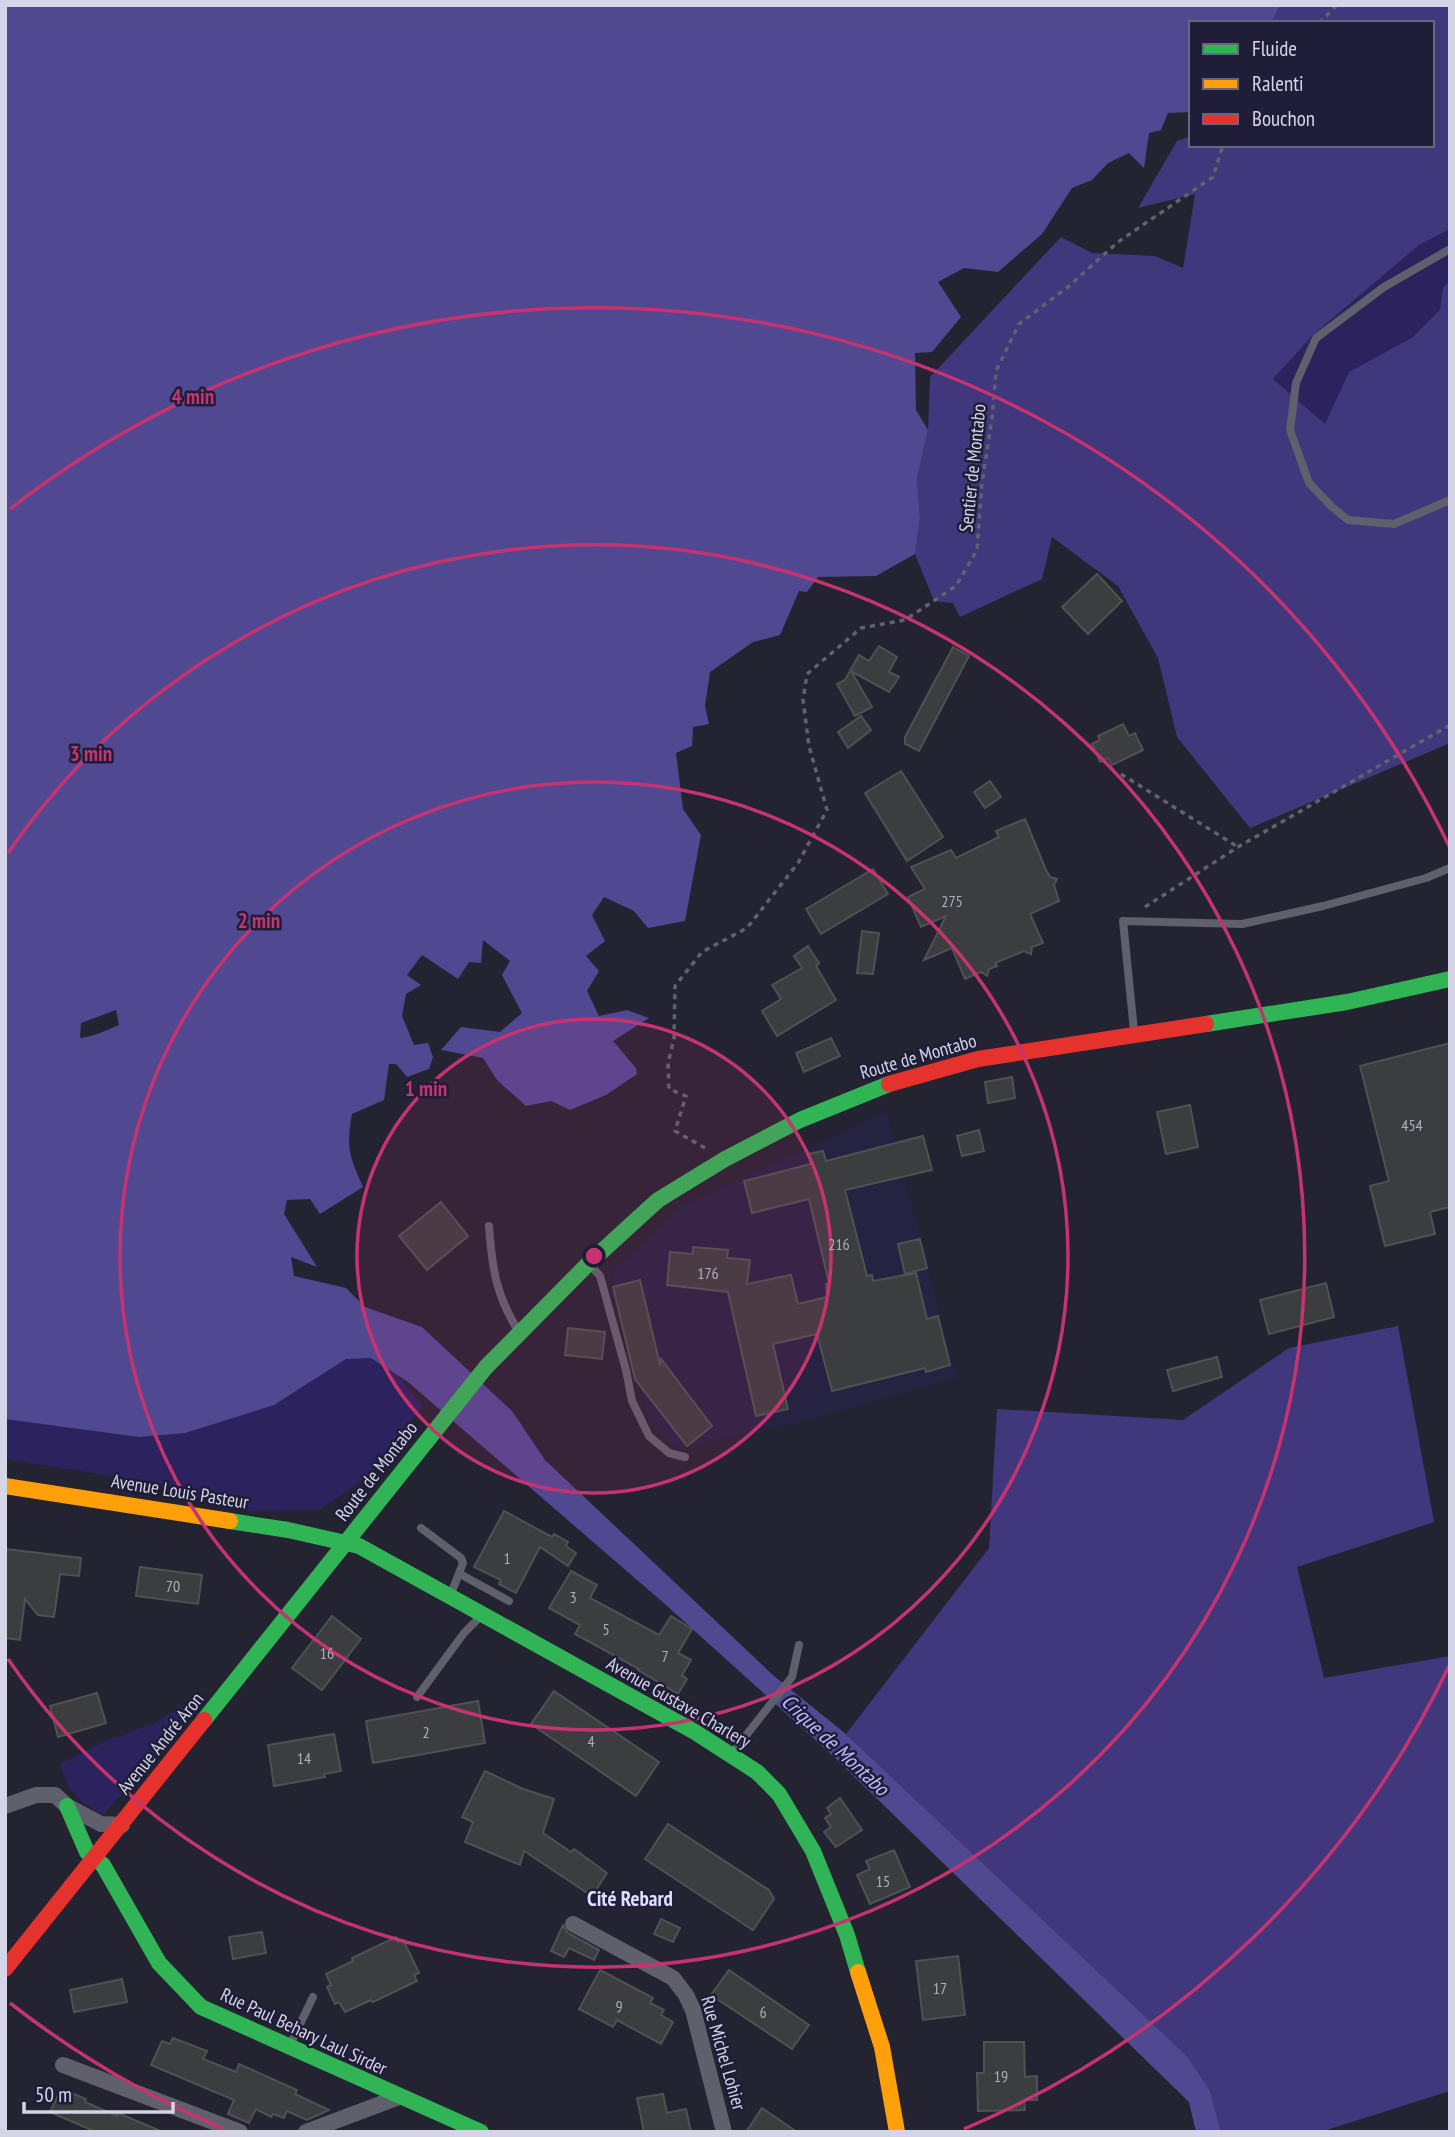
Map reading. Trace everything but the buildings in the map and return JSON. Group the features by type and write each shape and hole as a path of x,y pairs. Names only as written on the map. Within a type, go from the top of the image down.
{"main road":[{"name":"Route de Montabo","path":"348,1542 486,1367 589,1263 658,1200 724,1159 800,1120 888,1084 978,1059 1347,1002 1450,979"},
{"name":"Avenue Louis Pasteur","path":"5,1486 288,1530 348,1542"},
{"name":"Avenue Gustave Charlery","path":"348,1542 365,1548 695,1732 757,1772 779,1794 813,1852 847,1935 882,2047 897,2132"},
{"name":"Avenue André Aron","path":"5,1969 348,1542"},
{"name":"Rue Paul Behary Laul Sirder","path":"67,1805 87,1852 103,1865 159,1963 201,2007 481,2132"}],"street":[{"path":"5,1806 26,1797 55,1795 101,1824 122,1825"},
{"name":"Rue Michel Lohier","path":"573,1924 673,1979 685,1995 693,2010 724,2132"},
{"path":"63,2065 240,2132"},
{"path":"306,2132 399,2097"}],"lane":[{"path":"1450,249 1384,287 1316,338 1296,383 1290,430 1309,483 1348,520 1394,524 1450,500"},
{"path":"1135,1035 1123,921 1242,925 1336,903 1426,878 1450,868"},
{"path":"489,1226 495,1284 506,1311 520,1332"},
{"path":"589,1263 600,1276 632,1401 649,1436 669,1453 685,1457"},
{"path":"421,1528 461,1558 463,1563 460,1574 450,1597"},
{"path":"460,1574 509,1601"},
{"path":"417,1697 464,1633 482,1615"},
{"path":"731,1754 792,1676 799,1645"},
{"path":"289,2047 313,1997"}],"path":[{"path":"1321,21 1337,5"},
{"name":"Sentier de Montabo","path":"724,1159 675,1131 686,1096 669,1089 668,1063 674,1038 675,986 702,952 747,928 798,863 827,810 809,746 804,712 807,674 861,628 905,620 956,586 977,551 982,483 996,371 1019,324 1069,286 1118,242 1213,177 1222,147"},
{"path":"1123,921 1238,848 1450,726"},
{"path":"1121,774 1238,848"}],"shaded area":[{"path":"1280,5 1450,5 1450,229 1419,245 1314,334 1273,379 1325,424 1349,372 1413,337 1440,310 1443,288 1450,281 1450,743 1250,828 1177,737 1158,658 1118,586 1052,537 1042,579 960,617 953,603 934,601 915,554 920,518 917,479 928,430 930,377 1061,237 1092,253 1155,256 1183,268 1195,194 1138,208 1177,141 1189,137 1189,147 1434,147 1434,21 1272,21"},
{"path":"1450,229 1450,281 1443,288 1440,310 1413,337 1349,372 1325,425 1273,379 1314,334 1419,245"},
{"path":"887,1111 957,1378 802,1422 676,1448 662,1437 649,1420 612,1271 683,1206"},
{"path":"238,1282 383,1358 423,1406 369,1476 319,1510 244,1511 154,1483 5,1459 5,1366"},
{"path":"1398,1326 1434,1522 1297,1567 1324,1678 1450,1656 1450,2091 1320,2132 1221,2132 1210,2091 1188,2057 846,1734 989,1548 997,1409 1183,1420 1289,1348"},
{"path":"190,1701 198,1708 103,1815 75,1795 60,1764 103,1742 153,1724"}],"water":[{"name":"Crique de Montabo","path":"5,5 1280,5 1272,21 1189,21 1189,112 1168,113 1161,130 1149,133 1144,168 1129,153 1108,163 1092,180 1072,188 1042,234 998,272 964,268 938,282 961,317 932,352 915,353 916,410 928,430 917,479 920,518 915,554 876,576 818,577 807,592 799,591 780,635 753,642 710,672 705,706 709,724 693,727 692,746 676,753 683,809 701,835 685,921 648,928 634,911 604,897 592,915 605,941 586,956 599,971 587,991 599,1016 627,1010 649,1018 613,1041 636,1068 637,1074 606,1095 570,1110 551,1101 526,1106 497,1080 483,1058 441,1050 461,1027 500,1032 522,1013 502,975 510,961 483,940 481,963 469,962 458,979 422,955 407,975 421,985 406,994 402,1016 414,1045 428,1043 433,1057 429,1069 407,1077 396,1064 389,1064 384,1100 352,1114 350,1151 363,1187 320,1214 310,1199 287,1200 284,1214 317,1267 291,1257 294,1276 346,1288 365,1307 422,1327 512,1411 545,1460 774,1676 846,1734 1188,2057 1210,2091 1221,2132 1196,2132 1189,2102 833,1756 666,1605 408,1382 371,1358 346,1359 274,1405 185,1433 139,1437 5,1419","holes":["116,1010 119,1025 80,1038 81,1023"]}],"traffic: fast":[{"path":"1206,1024 1347,1002 1450,979"},
{"path":"204,1720 486,1367 589,1263 658,1200 725,1159 800,1120 889,1084"},
{"path":"230,1521 288,1530 359,1546 695,1732 757,1772 779,1794 813,1851 847,1935 858,1972"},
{"path":"67,1806 87,1852 103,1865 159,1963 201,2007 481,2132"}],"traffic: slow":[{"path":"5,1486 230,1521"},
{"path":"858,1972 882,2047 897,2132"}],"traffic: jam":[{"path":"889,1084 978,1059 1206,1024"},
{"path":"5,1969 204,1720"}],"district":[{"name":"Cité Rebard","path":"630,1899"}]}
